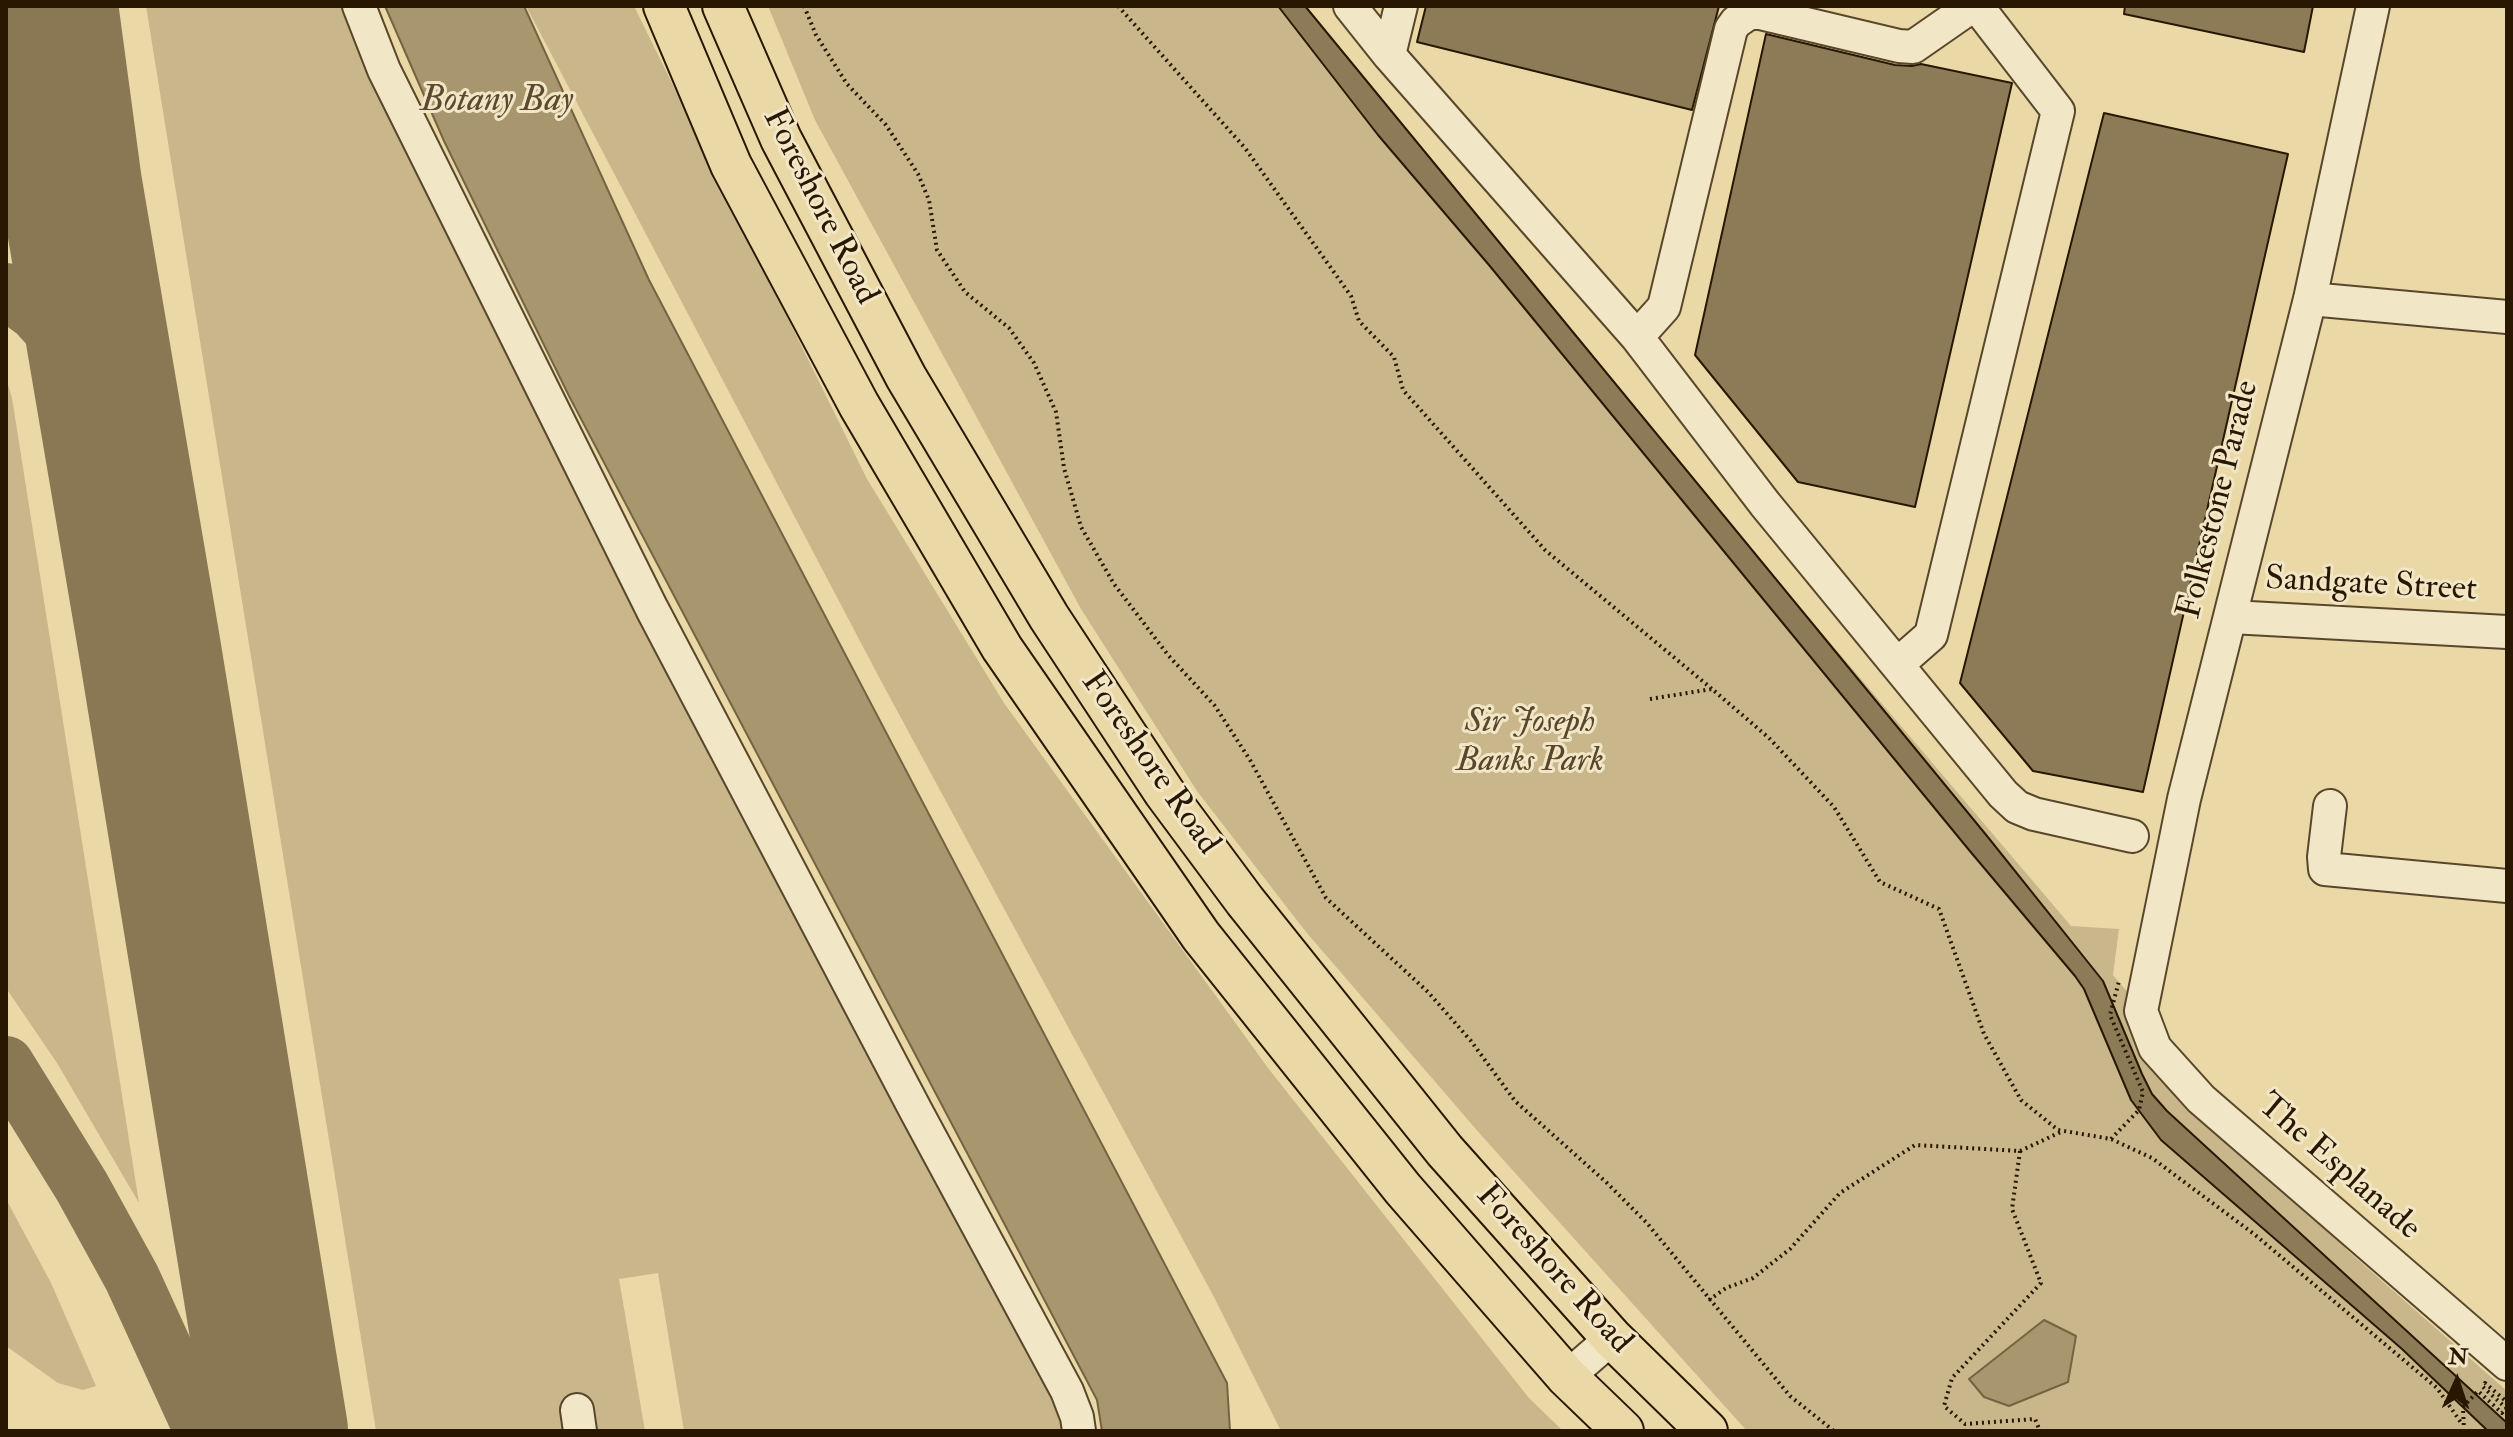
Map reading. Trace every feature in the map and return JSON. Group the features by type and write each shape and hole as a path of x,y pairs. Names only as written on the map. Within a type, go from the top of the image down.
{"main road":[{"name":"Foreshore Road","path":"664,6 731,165 859,405 1002,648 1201,936 1403,1189 1567,1377 1623,1431"},
{"name":"Foreshore Road","path":"723,6 781,139 906,377 1049,617 1164,792 1245,901 1445,1151 1612,1338 1707,1431"}],"street":[{"path":"359,6 384,70 652,609 1067,1391 1079,1431"},
{"path":"1350,6 1389,55 1637,337 1765,504 2003,794 2017,807 2034,814 2132,836"},
{"path":"1389,55 1401,6"},
{"path":"1637,337 1664,307 1731,29 1736,22 1749,13 1760,13 1913,47 1974,6 2058,111 1931,635 1898,664"},
{"name":"Folkestone Parade","path":"2126,1007 2184,799 2310,299 2373,6"},
{"path":"2310,299 2507,317"},
{"name":"Sandgate Street","path":"2231,617 2507,632"},
{"path":"2330,806 2325,869 2507,886"},
{"name":"The Esplanade","path":"2126,1007 2155,1048 2201,1099 2507,1364"},
{"path":"1567,1377 1612,1338"}],"path":[{"path":"804,6 816,35 847,84 886,125 918,174 929,200 937,250 965,292 1009,328 1034,363 1056,412 1064,468 1076,512 1094,550 1114,584 1168,655 1215,706 1250,760 1326,898 1428,992 1471,1041 1515,1101 1646,1222 1790,1396 1834,1431"},
{"path":"1118,6 1245,148 1351,296 1359,321 1394,357 1403,390 1545,550 1769,738 1834,807 1880,882 1939,909 1984,1034 2021,1100 2063,1131 2111,1139 2152,1158 2254,1234 2437,1388 2464,1431"},
{"path":"1650,699 1712,689"},
{"path":"2111,1139 2139,1110 2143,1092 2110,1015 2126,1007"},
{"path":"1709,1300 1726,1288 1753,1278 1790,1249 1840,1193 1915,1145 2020,1151 2063,1131"},
{"path":"2020,1151 2012,1209 2041,1283 1952,1378 1944,1406 1965,1424 2035,1419 2040,1431"},
{"path":"2462,1424 2463,1407 2478,1391 2502,1413 2506,1408 2483,1387 2485,1383 2507,1402"}],"green space":[{"path":"146,6 350,6 1061,1410 1065,1431 684,1431 658,1273 619,1279 645,1431 376,1431"},
{"path":"526,6 634,6 867,479 1004,703 1268,1068 1529,1398 1563,1431 1281,1431 1214,1297 881,681"},
{"name":"Sir Joseph Banks Park","path":"768,6 1302,6 1691,479 2071,926 2119,929 2113,975 2347,1250 2507,1391 2507,1431 1747,1431 1481,1135 1306,932 1197,791 1081,609 815,120"},
{"path":"6,378 12,398 139,1203 57,1063 6,988"},
{"path":"6,1199 51,1283 96,1386 83,1390 58,1383 6,1346"}],"water":[{"name":"Botany Bay","path":"385,6 524,6 649,280 1227,1383 1230,1431 1102,1431 1097,1400 569,396 444,141"},
{"path":"2044,1320 2076,1336 2068,1382 2009,1406 1984,1397 1969,1379"}],"building":[{"path":"1278,6 1305,6 1987,836 2103,981 2152,1094 2507,1423 2507,1431 2488,1431 2402,1349 2161,1140 2131,1100 2084,989 2075,976 1489,265 1378,135"},
{"path":"1426,6 1719,6 1692,110 1417,42"},
{"path":"2125,6 2313,6 2304,52 2124,14"},
{"path":"1766,34 1895,65 1921,64 2012,83 1915,507 1798,482 1695,355"},
{"path":"2104,113 2288,154 2143,792 2033,771 1960,683"}],"taxiway":[{"path":"6,74 27,97 55,140 71,185"},
{"path":"6,291 36,313 79,360 103,410 114,448"},
{"path":"6,1064 82,1187 132,1278 202,1431"},
{"path":"207,1431 228,1408 242,1385 256,1346 258,1329 237,1191"}],"runway":[{"path":"47,6 71,185 277,1431"}]}
